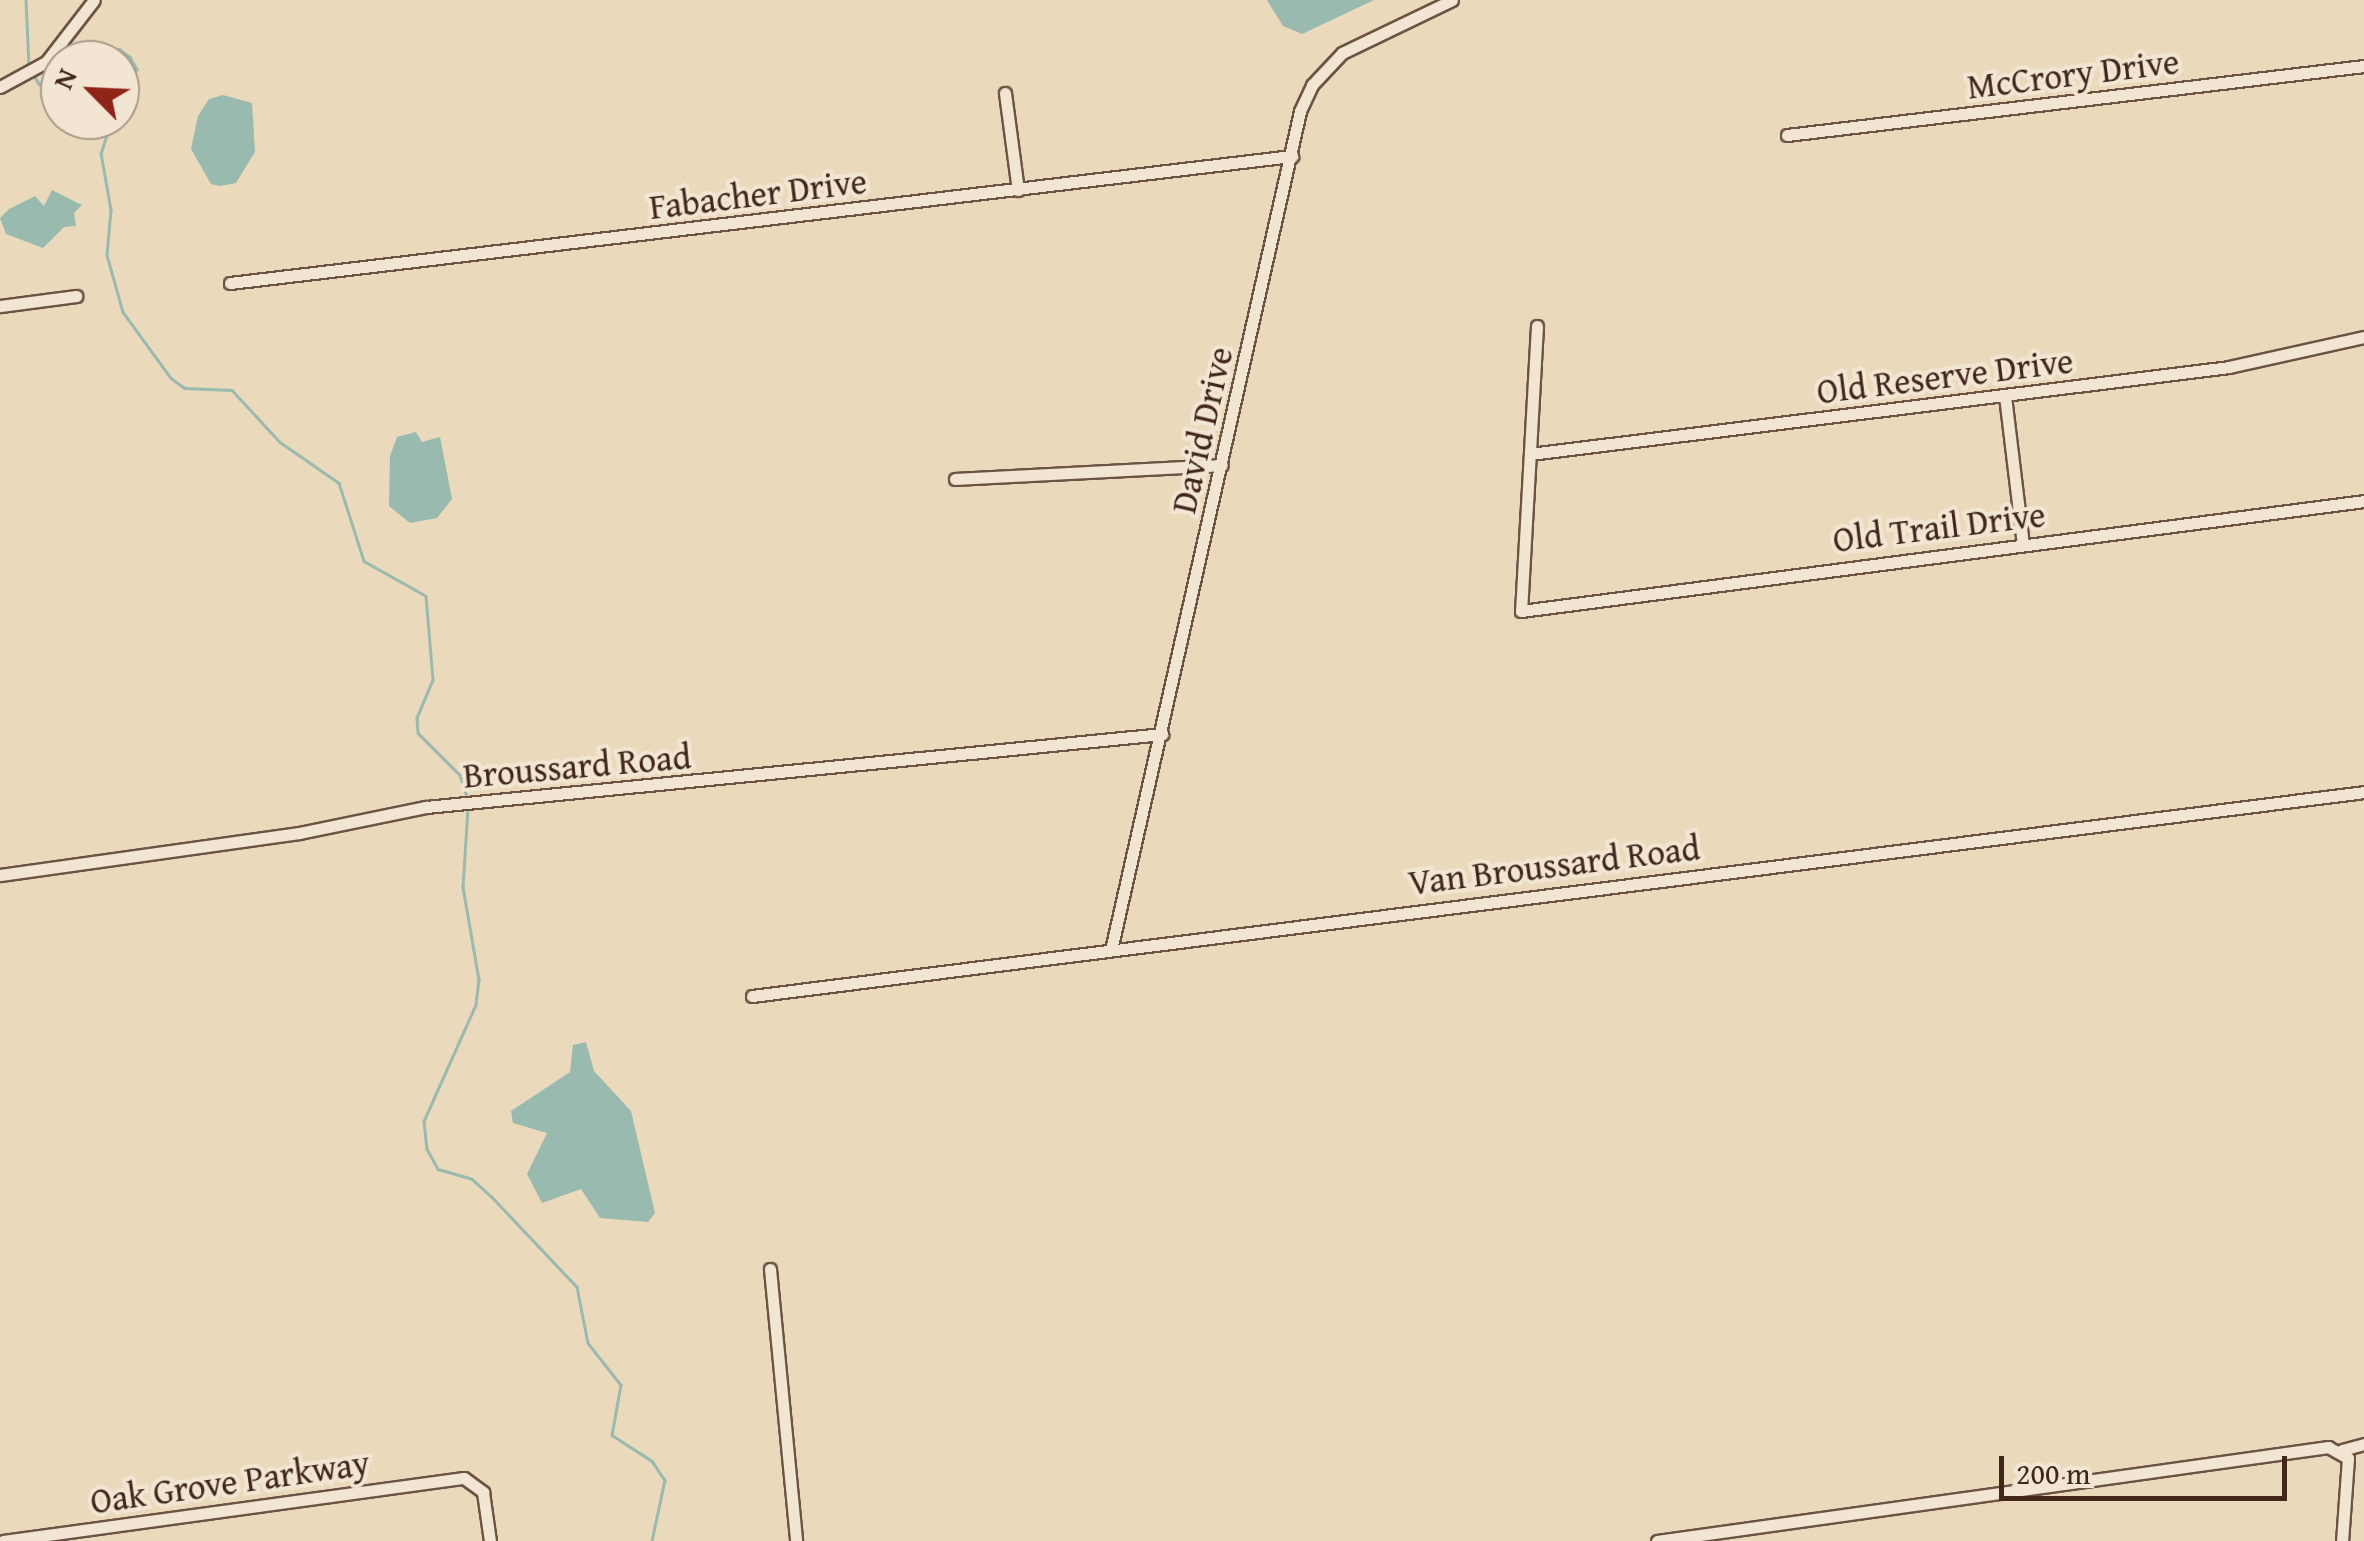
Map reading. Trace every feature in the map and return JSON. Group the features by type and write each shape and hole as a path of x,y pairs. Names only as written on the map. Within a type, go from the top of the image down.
{"street":[{"path":"5,86 46,62 69,24 94,0"},
{"name":"David Drive","path":"1111,950 1306,96 1332,60 1452,0"},
{"name":"McCrory Drive","path":"1787,136 2364,66"},
{"path":"1005,92 1018,190"},
{"name":"Fabacher Drive","path":"230,283 1292,156"},
{"path":"0,306 76,296"},
{"path":"1530,454 1537,326"},
{"name":"Old Reserve Drive","path":"1530,454 2229,368 2364,337"},
{"path":"2005,396 2022,544"},
{"name":"Old Trail Drive","path":"1530,454 1521,611 2364,501"},
{"path":"955,480 1222,465"},
{"name":"Broussard Road","path":"0,874 299,833 480,801 1162,734"},
{"name":"Van Broussard Road","path":"752,996 2364,792"},
{"path":"770,1269 796,1541"},
{"path":"1658,1541 2364,1444"},
{"path":"2342,1450 2350,1469 2342,1541"},
{"name":"Oak Grove Parkway","path":"3,1541 464,1478 483,1492 490,1541"}],"water":[{"path":"1267,0 1374,0 1302,34 1283,26"},
{"path":"223,95 252,103 255,152 236,183 220,186 211,184 191,149 198,116 209,99"},
{"path":"52,190 82,205 74,213 76,226 64,227 43,248 6,234 0,218 9,209 35,196 44,206"},
{"path":"416,432 422,442 440,437 452,499 437,518 410,523 389,506 390,456 397,437"},
{"path":"586,1042 594,1071 631,1111 655,1213 648,1222 600,1218 581,1189 542,1203 527,1174 547,1133 513,1123 511,1111 570,1072 573,1045"}],"waterway":[{"path":"26,0 29,67"},
{"path":"33,73 40,84"},
{"path":"105,140 101,153 111,210 107,255 123,312 171,378 185,388 232,390 280,442 339,483 364,561 426,596 433,680 417,718 418,733 460,775 468,800"},
{"path":"468,808 463,887 479,980 476,1005 424,1121 427,1149 438,1169 472,1179 492,1197 577,1287 588,1343 621,1385 612,1435 652,1461 665,1480 652,1541"}]}
